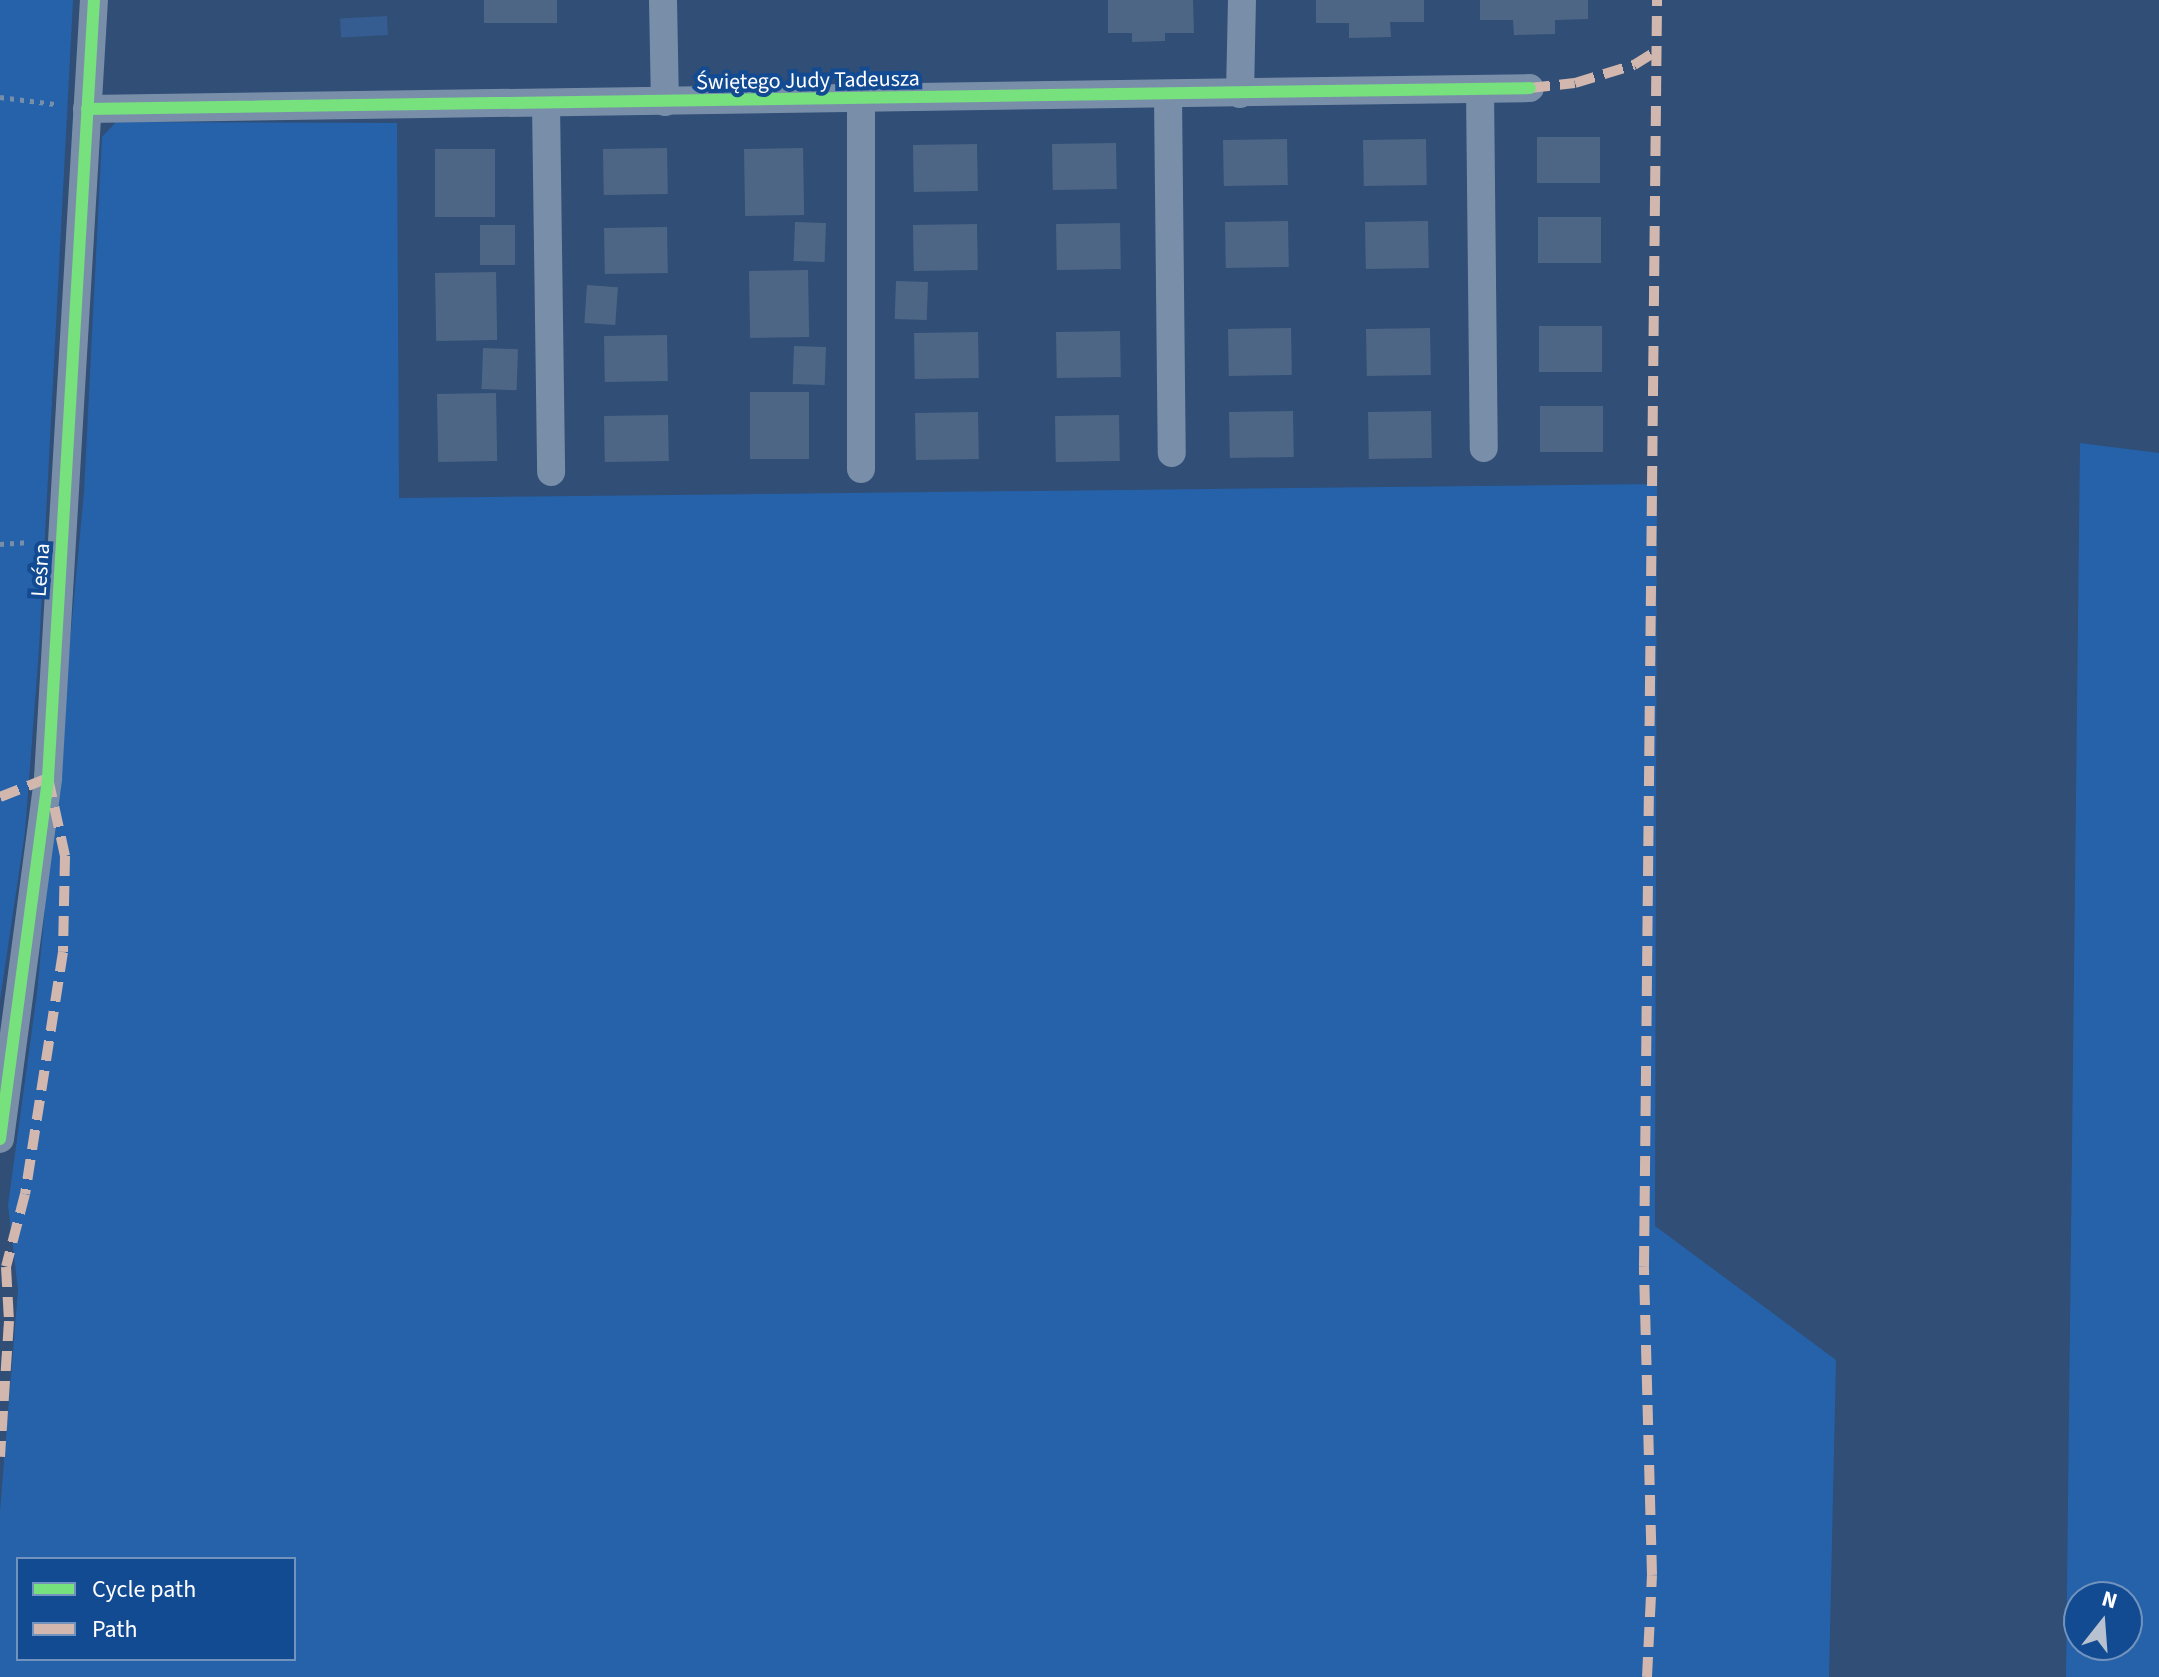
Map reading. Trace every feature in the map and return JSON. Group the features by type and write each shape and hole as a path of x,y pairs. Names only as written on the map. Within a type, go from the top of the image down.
{"street":[{"name":"Leśna","path":"0,1139 48,778 94,0"},
{"path":"663,0 665,102"},
{"path":"1240,94 1242,0"},
{"name":"Świętego Judy Tadeusza","path":"87,109 861,101 1530,88"},
{"path":"1480,89 1484,448"},
{"path":"1168,96 1172,453"},
{"path":"861,101 861,469"},
{"path":"546,104 551,472"}],"path":[{"path":"0,97 87,109"}],"shaded area":[{"path":"0,0 73,0 39,649 25,832 0,1000"},
{"path":"387,16 388,35 341,37 340,18"},
{"path":"116,122 397,123 399,498 1657,484 1655,1226 1836,1360 1829,1677 0,1677 0,1511 18,1290 8,1205 37,993 84,492 102,137"},
{"path":"2080,443 2159,453 2159,1677 2066,1677 2066,1661 2143,1661 2143,1581 2067,1581"}],"building":[{"path":"484,0 557,0 557,23 484,23"},
{"path":"1108,0 1193,0 1194,33 1165,33 1165,41 1132,42 1132,33 1108,33"},
{"path":"1316,0 1424,0 1424,22 1390,22 1391,37 1349,38 1349,23 1316,23"},
{"path":"1480,0 1588,0 1588,19 1555,20 1555,34 1514,35 1513,20 1480,20"},
{"path":"1537,137 1600,137 1600,183 1537,183"},
{"path":"1287,139 1288,185 1224,186 1223,140"},
{"path":"1426,139 1427,185 1364,186 1363,140"},
{"path":"1116,143 1117,189 1053,190 1052,144"},
{"path":"977,144 978,191 914,192 913,145"},
{"path":"667,148 668,194 604,195 603,149"},
{"path":"803,148 804,215 745,216 744,149"},
{"path":"435,149 495,149 495,217 435,217"},
{"path":"1538,217 1601,217 1601,263 1538,263"},
{"path":"1288,221 1289,267 1226,268 1225,222"},
{"path":"1428,221 1429,268 1366,269 1365,222"},
{"path":"795,222 826,223 825,262 794,261"},
{"path":"1120,223 1121,269 1057,270 1056,224"},
{"path":"977,224 978,270 914,271 913,225"},
{"path":"480,225 515,225 515,265 480,265"},
{"path":"667,227 668,273 605,274 604,228"},
{"path":"808,270 809,337 750,338 749,271"},
{"path":"496,272 497,340 436,341 435,273"},
{"path":"896,281 928,282 927,320 895,319"},
{"path":"587,285 618,287 615,325 584,323"},
{"path":"1539,326 1602,326 1602,372 1539,372"},
{"path":"1291,328 1292,375 1229,376 1228,329"},
{"path":"1430,328 1431,375 1367,376 1366,329"},
{"path":"1120,331 1121,377 1057,378 1056,332"},
{"path":"978,332 979,378 915,379 914,333"},
{"path":"667,335 668,381 605,382 604,336"},
{"path":"794,346 826,347 825,385 793,384"},
{"path":"483,348 518,349 517,390 482,389"},
{"path":"750,392 809,392 809,459 750,459"},
{"path":"496,393 497,461 438,462 437,394"},
{"path":"1540,406 1603,406 1603,452 1540,452"},
{"path":"1293,411 1294,457 1230,458 1229,412"},
{"path":"1431,411 1432,458 1369,459 1368,412"},
{"path":"978,412 979,459 916,460 915,413"},
{"path":"668,415 669,461 605,462 604,416"},
{"path":"1119,415 1120,461 1056,462 1055,416"}],"marked path":[{"path":"1647,1677 1652,1575 1644,1266 1657,0"},
{"path":"1530,88 1575,83 1634,65 1656,51"},
{"path":"0,797 48,778 65,856 63,952 25,1194 6,1267 9,1321 0,1457"}],"cycle path":[{"path":"0,1139 48,778 94,0"},
{"path":"87,109 1530,88"}]}
